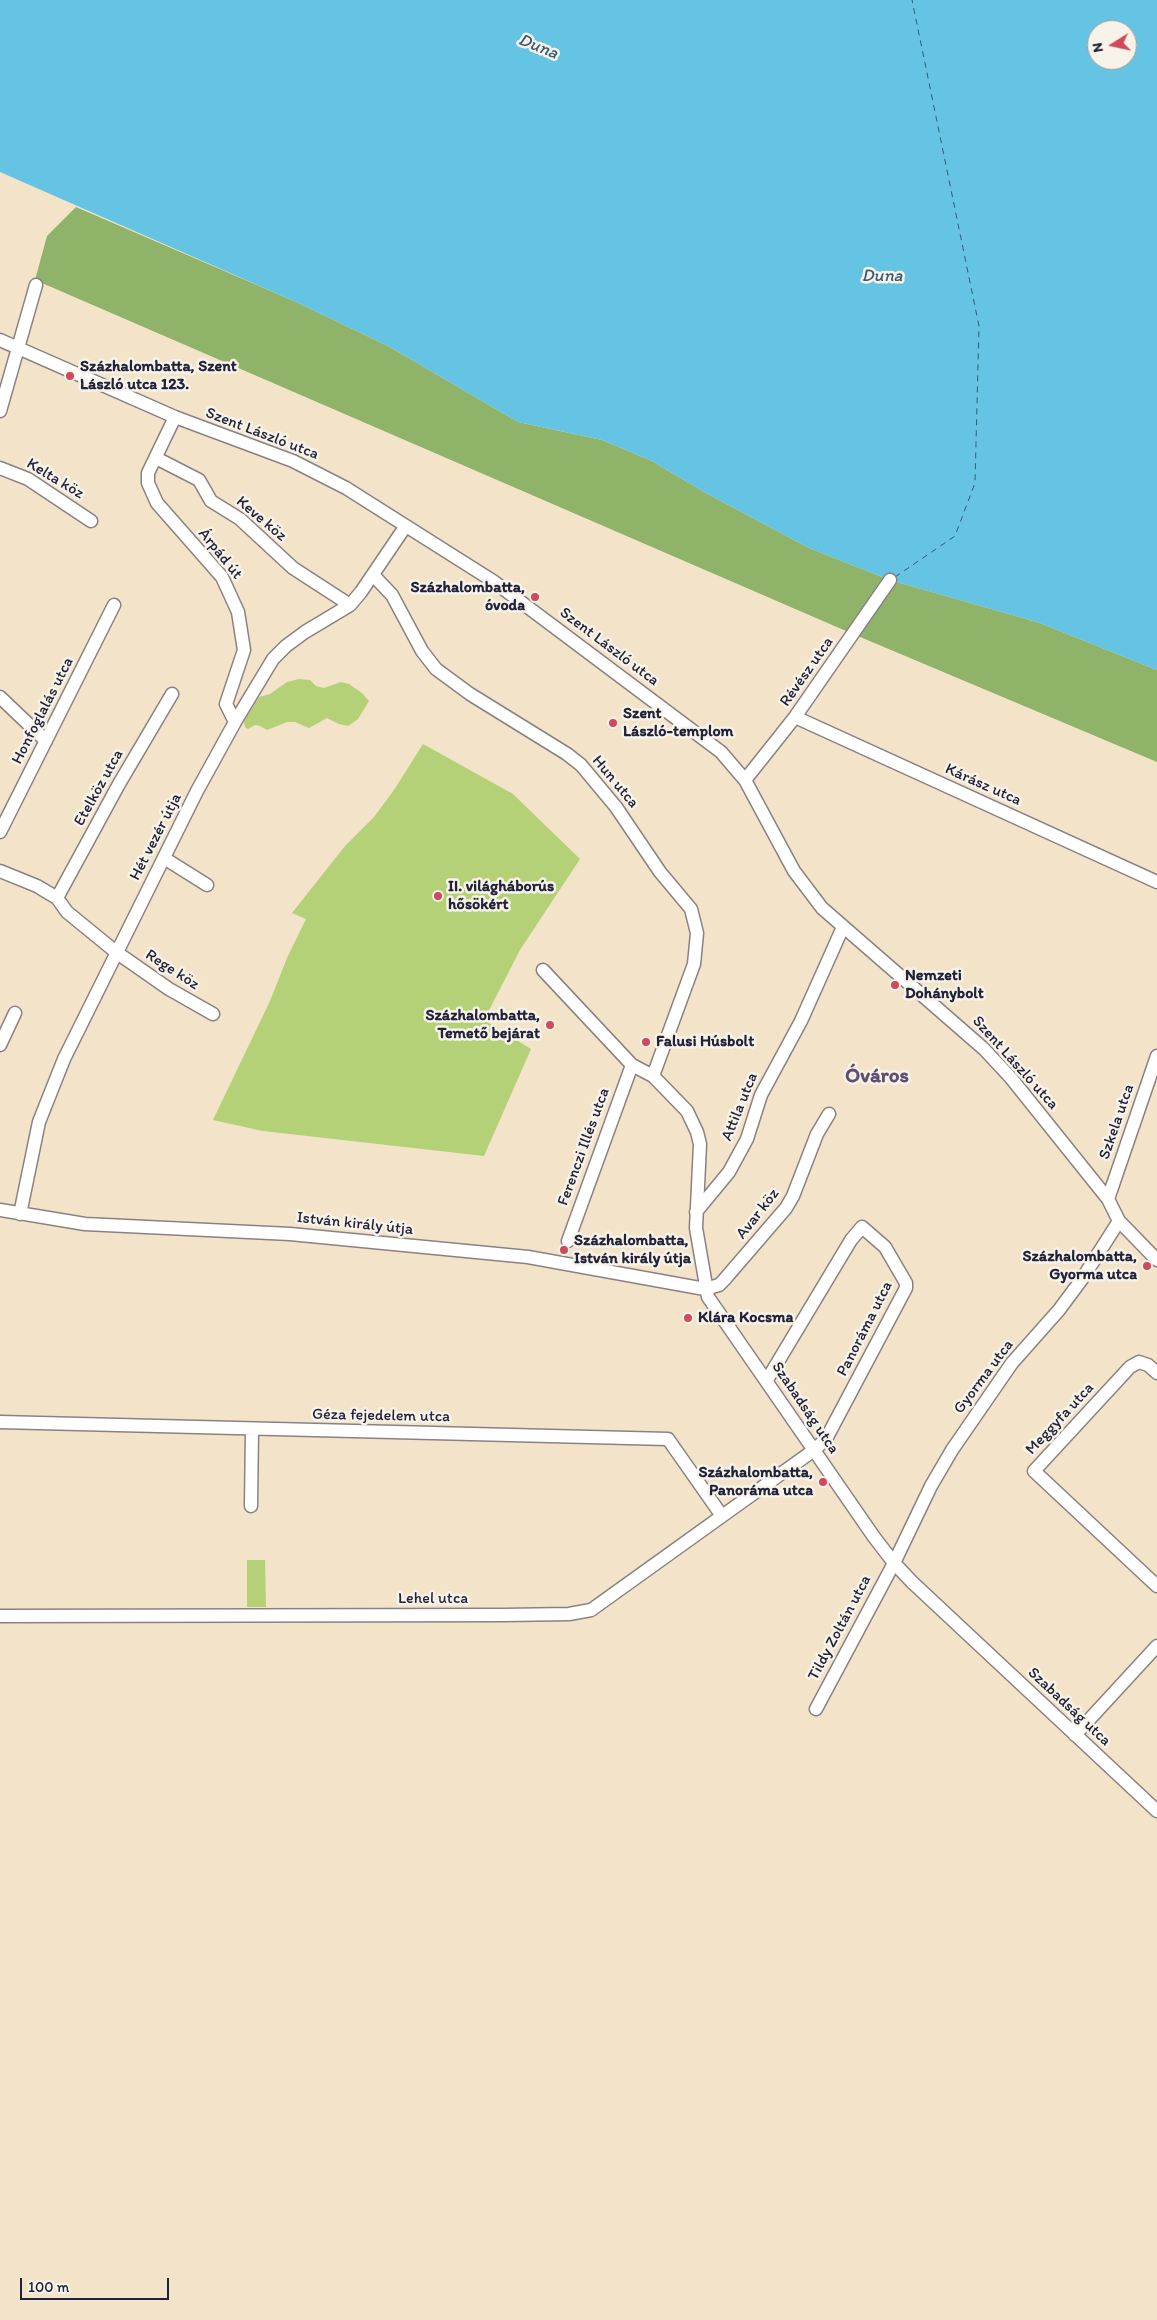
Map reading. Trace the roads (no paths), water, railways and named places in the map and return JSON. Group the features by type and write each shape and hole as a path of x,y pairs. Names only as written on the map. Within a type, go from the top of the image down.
{"street":[{"path":"0,410 36,285"},
{"name":"Szent László utca","path":"0,340 175,417 320,473 493,581 721,752 745,780 794,871 822,908 984,1049 1010,1078 1108,1199 1119,1221 1157,1260"},
{"name":"Árpád út","path":"175,417 148,473 150,491 173,523 222,577 238,612 244,650 226,704 234,722"},
{"name":"Keve köz","path":"156,458 199,480 211,500 240,518 293,568 350,605"},
{"name":"Kelta köz","path":"1,469 28,479 91,521"},
{"name":"Hét vezér útja","path":"20,1214 32,1149 48,1097 64,1059 116,952 234,722 273,659 299,636 350,605 373,575 405,526"},
{"name":"Hun utca","path":"373,575 392,596 422,651 436,669 470,694 567,754 581,765 616,806 660,872 691,909 698,933 694,964 654,1076"},
{"name":"Révész utca","path":"745,780 795,717 890,580"},
{"name":"Honfoglalás utca","path":"0,832 114,605"},
{"name":"Etelköz utca","path":"57,898 119,784 172,694"},
{"path":"0,697 46,742"},
{"name":"Kárász utca","path":"795,717 1157,882"},
{"path":"164,858 207,885"},
{"name":"Rege köz","path":"0,871 37,886 57,898 67,912 116,952 169,989 213,1014"},
{"name":"Attila utca","path":"696,1212 729,1172 747,1140 761,1095 805,1012 843,927"},
{"name":"Szabadság utca","path":"542,970 632,1064 654,1076 687,1111 697,1132 700,1158 696,1228 705,1289 714,1309 894,1563 1157,1811"},
{"path":"0,1045 15,1013"},
{"name":"Szkela utca","path":"1108,1199 1157,1056"},
{"name":"Ferenczi Illés utca","path":"568,1241 632,1064"},
{"name":"Avar köz","path":"705,1289 719,1285 786,1208 794,1196 817,1134 829,1114"},
{"name":"István király útja","path":"0,1210 58,1221 114,1227 281,1233 528,1257 705,1289"},
{"name":"Gyorma utca","path":"894,1563 931,1486 973,1417 1012,1363 1082,1279 1119,1221"},
{"name":"Panoráma utca","path":"766,1380 851,1240 862,1227 884,1248 906,1283 906,1288 826,1439 814,1450"},
{"name":"Meggyfa utca","path":"1152,1369 1139,1362 1130,1367 1034,1471 1157,1586"},
{"name":"Géza fejedelem utca","path":"0,1422 668,1439 722,1516"},
{"path":"251,1506 252,1429"},
{"name":"Lehel utca","path":"0,1616 504,1615 591,1610 814,1450"},
{"name":"Tildy Zoltán utca","path":"816,1709 894,1563"},
{"path":"1075,1735 1157,1646"}],"water":[{"name":"Duna","path":"0,0 1157,0 1157,670 1040,623 890,580 809,548 704,492 652,461 602,440 518,422 388,346 294,301 0,172"}],"place":[{"name":"Százhalombatta, Szent László utca 123.","path":"70,376"},
{"name":"Százhalombatta, óvoda","path":"535,597"},
{"name":"Szent László-templom","path":"613,723"},
{"name":"II. világháborús hősökért","path":"438,896"},
{"name":"Nemzeti Dohánybolt","path":"895,985"},
{"name":"Százhalombatta, Temető bejárat","path":"550,1025"},
{"name":"Falusi Húsbolt","path":"646,1042"},
{"name":"Százhalombatta, István király útja","path":"564,1250"},
{"name":"Százhalombatta, Gyorma utca","path":"1147,1266"},
{"name":"Klára Kocsma","path":"688,1318"},
{"name":"Százhalombatta, Panoráma utca","path":"823,1482"}],"district":[{"name":"Óváros","path":"877,1077"}]}
